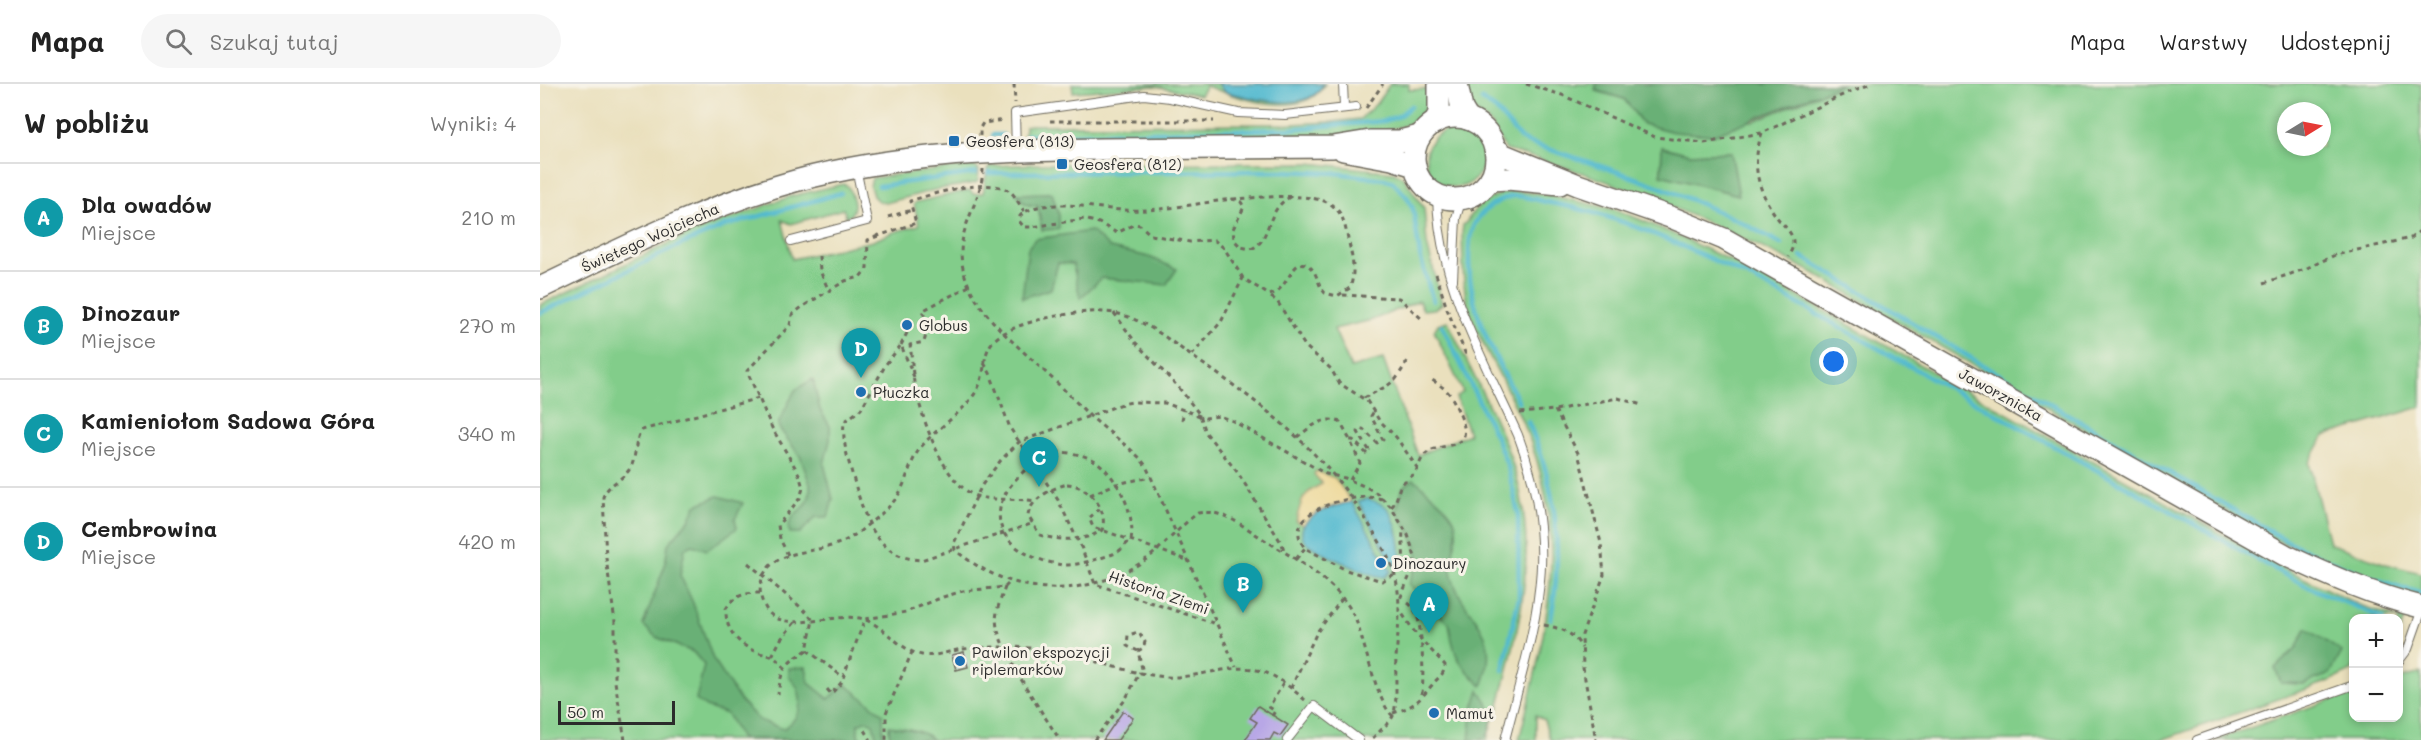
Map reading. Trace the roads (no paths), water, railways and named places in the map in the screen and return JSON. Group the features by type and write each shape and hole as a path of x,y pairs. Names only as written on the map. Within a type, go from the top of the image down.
{"street":[{"path":"1436,122 1440,100 1439,84"},
{"path":"1457,84 1462,109 1468,119"},
{"path":"1453,117 1468,119 1484,128 1495,148 1495,168 1490,180 1482,189 1462,198 1432,200 1428,189 1419,177 1411,172 1415,147 1420,136 1436,122 1453,117"},
{"name":"Świętego Wojciecha","path":"540,288 695,214 759,192 888,161 981,157 1016,150 1333,147 1370,141 1400,141 1420,136"},
{"name":"Świętego Wojciecha","path":"1333,147 1392,159 1411,172"},
{"name":"Jaworznicka","path":"1495,148 1504,155 1578,185 1673,218 1724,239 2285,555 2354,586 2389,599 2421,607"},
{"name":"Jaworznicka","path":"1490,180 1508,179 1578,185"}],"lane":[{"path":"1343,84 1344,107"},
{"path":"1016,150 1015,116 1144,95 1170,98 1238,113 1285,115 1356,107"},
{"path":"791,241 867,221 856,167"},
{"path":"1453,284 1456,218 1462,198"},
{"path":"1432,200 1441,244 1469,333 1510,417 1526,456 1541,518 1542,586 1535,623 1505,740"},
{"path":"2403,656 2408,649 2421,612"},
{"path":"2197,740 2349,687"},
{"path":"1287,740 1314,706 1359,740"}],"water":[{"path":"1218,84 1323,84 1308,98 1285,102 1260,100 1229,93"},
{"path":"1368,499 1386,507 1393,519 1400,547 1400,556 1395,568 1358,501"},
{"path":"1352,502 1391,571 1385,577 1343,563 1318,551 1305,541 1302,533 1309,519 1327,509"}],"waterway":[{"path":"1482,100 1496,110 1521,139 1529,143 1658,186 1721,213 1781,244"},
{"path":"1028,135 1289,129 1384,121 1399,116 1411,106"},
{"path":"993,135 1003,135"},
{"path":"988,173 1279,171 1335,173 1384,179 1393,182 1407,197 1413,209 1420,256 1433,301"},
{"path":"879,186 976,173"},
{"path":"540,313 678,246 725,226 841,193"},
{"path":"1519,402 1492,351 1478,315 1473,297 1469,258 1470,237 1481,214 1497,202 1515,196 1602,215 1676,243 1748,276 2278,571 2315,590 2373,614"},
{"path":"1801,256 1981,364 2289,542 2354,571 2421,593"},
{"path":"1442,325 1496,437 1508,467 1518,513 1519,597 1503,670"},
{"path":"1528,422 1546,470 1555,519 1557,568 1551,619"}],"place":[{"name":"Geosfera (813)","path":"954,141"},
{"name":"Geosfera (812)","path":"1062,164"},
{"name":"Globus","path":"907,325"},
{"name":"Cembrowina","path":"861,378"},
{"name":"Płuczka","path":"861,392"},
{"name":"Kamieniołom Sadowa Góra","path":"1039,487"},
{"name":"Dinozaury","path":"1381,563"},
{"name":"Dinozaur","path":"1243,613"},
{"name":"Dla owadów","path":"1429,633"},
{"name":"Pawilon ekspozycji riplemarków","path":"960,661"},
{"name":"Mamut","path":"1434,713"}]}
